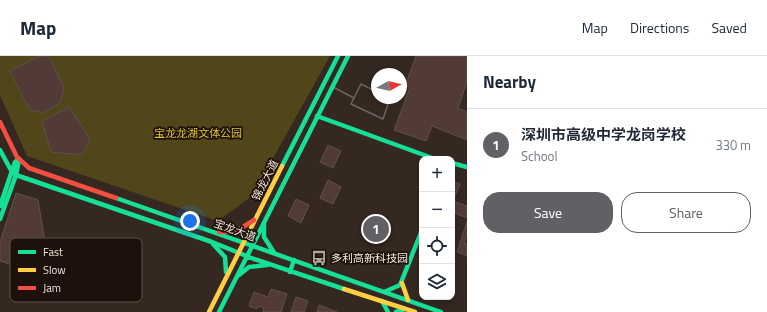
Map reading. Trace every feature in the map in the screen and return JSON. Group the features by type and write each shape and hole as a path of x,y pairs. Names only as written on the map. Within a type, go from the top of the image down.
{"main road":[{"name":"锦龙大道","path":"209,312 242,242 338,56"},
{"name":"锦龙大道","path":"218,312 348,56"},
{"path":"317,116 426,156"},
{"name":"宝龙大道","path":"0,122 19,159 29,168 441,312"},
{"path":"0,150 14,173"},
{"path":"0,219 19,159"},
{"path":"455,164 467,166"},
{"path":"0,206 14,173"},
{"name":"宝龙大道","path":"14,173 212,242 247,257 290,272 415,312"},
{"path":"215,232 235,232 255,219"},
{"path":"264,222 264,237 275,254"},
{"path":"383,292 397,288 402,281 419,238"},
{"path":"212,242 225,257 225,276"},
{"path":"290,272 294,260"},
{"path":"235,279 249,267 270,265"},
{"path":"402,281 404,294 409,301"},
{"path":"382,301 388,312"},
{"path":"396,312 408,310"}],"lane":[{"path":"371,89 361,84 351,104 383,119 388,104"},
{"path":"332,86 354,98"}],"green space":[{"name":"宝龙龙湖文体公园","path":"0,56 330,56 252,196 218,221 27,156 0,95"}],"building":[{"path":"39,56 49,56 64,88 60,103 42,113 29,109 10,71"},
{"path":"416,56 467,56 467,82 458,108 467,112 467,140 432,126 426,141 394,130 404,104 407,104 407,95 410,87 407,86 407,81"},
{"path":"69,107 90,139 82,155 51,152 42,121"},
{"path":"328,145 341,151 333,168 320,162"},
{"path":"328,180 341,187 333,204 320,198"},
{"path":"455,182 460,184 455,196"},
{"path":"16,193 38,200 44,238 10,238 10,264 0,261 0,242"},
{"path":"296,199 309,205 301,223 288,216"},
{"path":"455,202 467,206 467,218 455,213"},
{"path":"467,221 467,235 464,243 467,244 467,256 457,252"},
{"path":"271,289 287,294 281,312 263,312 264,308 258,306 257,309 249,306 254,292 268,297"},
{"path":"296,297 308,301 304,312 291,312"},
{"path":"319,305 337,312 317,312"}],"traffic: fast":[{"path":"282,166 338,56"},
{"path":"219,312 348,56"},
{"path":"317,116 427,156"},
{"path":"0,150 12,172 16,175 212,242 254,259 344,289"},
{"path":"0,206 15,162 19,159"},
{"path":"0,219 16,175 19,160"},
{"path":"455,164 467,167"},
{"path":"116,198 441,312"},
{"path":"264,223 264,237 275,254"},
{"path":"384,292 400,285 419,238"},
{"path":"213,244 225,257 226,272"},
{"path":"290,272 294,260"},
{"path":"239,275 249,267 267,265"},
{"path":"382,301 388,312"},
{"path":"396,312 405,309"}],"traffic: slow":[{"path":"209,312 282,166"},
{"path":"402,283 408,300"},
{"path":"344,289 415,312"}],"traffic: jam":[{"path":"0,122 17,157 29,168 116,198"},
{"path":"219,232 235,232 254,220"}],"place":[{"name":"深圳市高级中学龙岗学校","path":"376,229"},
{"name":"多利高新科技园","path":"319,258"}]}
